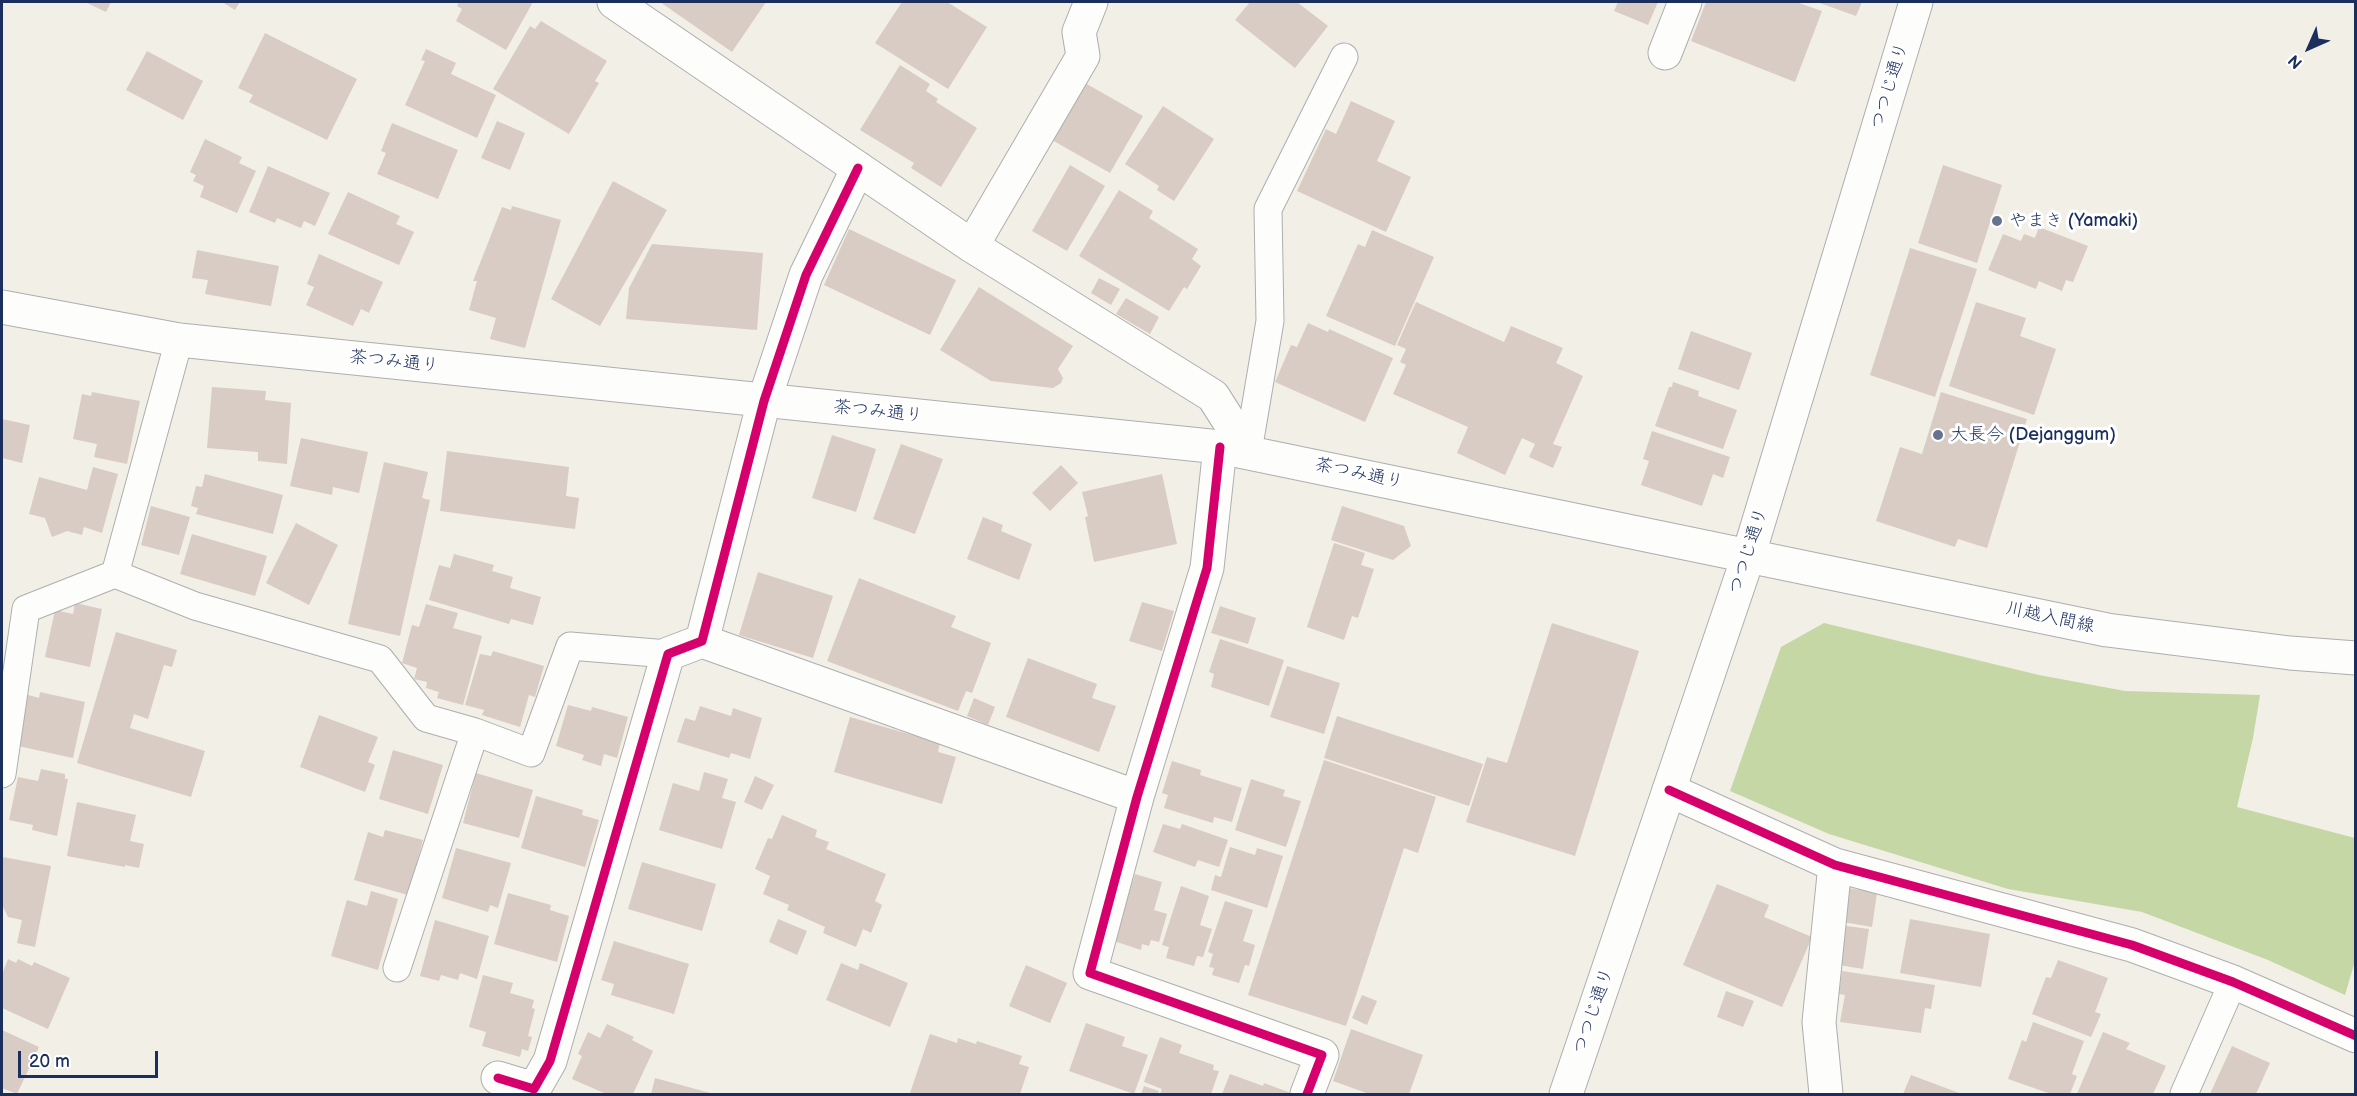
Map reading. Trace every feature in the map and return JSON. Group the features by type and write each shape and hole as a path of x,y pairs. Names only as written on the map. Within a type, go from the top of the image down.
{"street":[{"path":"972,246 1083,56 1079,32 1086,9 1091,2"},
{"path":"1665,53 1684,2"},
{"name":"つつじ通り","path":"1566,1095 1748,557 1916,2"},
{"path":"627,5 972,246 1213,396 1234,449 1208,568 1137,797 1090,973 1322,1055 1307,1095"},
{"path":"702,641 764,400 806,275 858,168"},
{"name":"茶つみ通り","path":"2,307 179,340 1234,449 1748,557"},
{"name":"川越入間線","path":"1748,557 2107,630 2290,653 2355,658"},
{"path":"498,1078 534,1089 550,1061 668,654 702,641 1137,797"},
{"path":"1669,790 1835,865 2132,945 2233,982 2355,1036"},
{"path":"1826,1095 1819,1022 1835,865"}],"lane":[{"path":"1234,449 1270,321 1268,209 1344,57"},
{"path":"115,574 179,340"},
{"path":"2,774 26,609 115,574 195,606 380,659 426,718 475,732 531,753 570,646 668,654"},
{"path":"397,968 475,732"},
{"path":"2184,1095 2233,982"}],"green space":[{"path":"1824,623 2039,675 2125,691 2260,695 2237,807 2355,838 2355,961 2345,995 2268,960 2142,912 2008,889 1829,834 1730,791 1781,647"}],"building":[{"path":"85,2 111,2 106,12"},
{"path":"222,2 240,2 235,10"},
{"path":"459,2 533,2 506,50 456,21 462,9 457,6"},
{"path":"660,2 766,2 732,52"},
{"path":"902,2 947,2 987,27 948,89 875,43"},
{"path":"1250,2 1297,2 1328,26 1295,68 1235,20"},
{"path":"1618,2 1658,2 1648,25 1614,11"},
{"path":"1706,2 1796,2 1822,11 1795,82 1691,41"},
{"path":"1817,2 1862,2 1856,16"},
{"path":"541,21 607,61 595,81 599,83 569,134 493,89 530,26 535,29"},
{"path":"265,33 357,79 327,140 249,102 253,95 238,88"},
{"path":"426,49 456,63 451,74 496,95 477,138 405,105 425,61 421,60"},
{"path":"147,51 203,81 183,120 126,90"},
{"path":"900,65 930,84 926,91 938,99 936,102 977,128 941,187 911,168 914,163 860,130"},
{"path":"1085,83 1143,116 1110,173 1052,140"},
{"path":"1351,101 1395,121 1377,161 1411,177 1386,232 1297,191 1326,129 1336,134"},
{"path":"1163,106 1214,139 1174,201 1157,190 1159,186 1125,164"},
{"path":"497,121 525,133 510,170 481,158"},
{"path":"392,123 458,150 438,199 377,174 386,153 381,151"},
{"path":"205,139 242,157 239,163 256,171 237,213 200,197 204,186 193,181 196,175 190,172"},
{"path":"1070,165 1105,186 1067,251 1032,231"},
{"path":"1943,165 2002,185 1977,263 1918,243"},
{"path":"268,166 330,193 315,226 304,221 301,228 277,218 275,223 249,212"},
{"path":"613,181 667,210 600,326 551,299"},
{"path":"1119,190 1153,211 1149,218 1198,249 1192,259 1201,266 1187,289 1184,287 1169,311 1079,256"},
{"path":"348,192 400,216 396,224 414,232 399,265 328,234"},
{"path":"512,206 561,220 525,348 490,339 496,318 469,310 477,281 473,281 502,207 511,210"},
{"path":"2039,227 2088,246 2073,282 2066,280 2062,291 2039,281 2036,289 1988,270 2003,234 2021,241 2024,234 2035,238"},
{"path":"849,229 956,280 930,335 824,285"},
{"path":"1372,230 1434,257 1395,346 1326,316 1358,244 1365,247"},
{"path":"652,244 763,253 757,330 626,319 629,288"},
{"path":"1910,248 1977,269 1935,397 1870,375"},
{"path":"197,250 279,266 271,306 205,294 208,280 192,278"},
{"path":"319,254 383,282 369,313 361,309 353,326 306,305 314,287 307,284"},
{"path":"1099,278 1120,289 1111,305 1091,293"},
{"path":"979,287 1073,346 1058,369 1063,378 1061,383 1053,388 991,381 940,350"},
{"path":"1126,298 1159,317 1150,334 1116,314"},
{"path":"1416,302 1504,342 1511,326 1563,348 1556,363 1583,376 1553,444 1562,447 1553,468 1529,457 1535,444 1522,438 1505,475 1457,453 1468,427 1393,394 1406,365 1400,362 1406,349 1397,345"},
{"path":"1976,302 2026,318 2020,336 2056,349 2034,415 1949,386"},
{"path":"1308,323 1328,332 1329,329 1393,358 1365,422 1275,382 1291,345 1297,347"},
{"path":"1691,331 1752,353 1739,390 1678,369"},
{"path":"1673,382 1699,391 1698,396 1737,410 1723,449 1655,426 1669,387 1672,387"},
{"path":"212,387 266,391 265,400 291,403 287,464 258,461 258,452 207,448"},
{"path":"92,392 140,401 127,464 94,457 97,444 73,439 82,394 91,396"},
{"path":"1941,392 2027,419 1987,548 1958,539 1955,547 1876,521 1900,447 1922,454"},
{"path":"2,419 30,425 22,463 2,458"},
{"path":"1652,431 1730,457 1723,478 1713,474 1702,506 1641,485 1649,461 1643,459"},
{"path":"832,435 876,449 856,512 812,498"},
{"path":"301,438 368,452 359,493 333,487 332,495 290,486"},
{"path":"901,444 943,459 915,534 873,519"},
{"path":"447,451 569,467 566,496 579,498 575,529 440,511"},
{"path":"384,462 428,472 422,498 430,500 400,636 348,624"},
{"path":"1061,465 1078,483 1050,511 1032,493"},
{"path":"93,467 118,474 102,533 84,527 82,535 67,531 52,537 45,518 29,514 39,477 87,490"},
{"path":"205,474 283,495 273,534 196,514 198,508 191,506 196,486 202,487"},
{"path":"1162,474 1177,544 1094,562 1085,517 1088,516 1082,492"},
{"path":"151,506 190,517 179,555 141,545"},
{"path":"1342,506 1404,526 1411,546 1393,560 1331,540"},
{"path":"983,517 1003,525 1001,531 1032,544 1019,580 967,559"},
{"path":"296,523 338,545 309,605 266,583"},
{"path":"192,534 267,556 255,596 180,574"},
{"path":"1334,543 1365,553 1361,565 1374,569 1358,618 1352,616 1344,640 1307,627"},
{"path":"454,554 494,565 492,571 513,577 510,588 541,597 533,625 511,619 509,624 429,600 439,565 450,568"},
{"path":"758,572 833,596 813,658 739,635"},
{"path":"859,578 956,616 951,627 991,643 972,693 966,691 958,711 827,661"},
{"path":"1142,602 1174,611 1162,651 1129,641"},
{"path":"75,603 102,609 90,667 45,657 55,610 73,614"},
{"path":"426,604 458,613 453,628 482,636 463,705 437,698 439,692 426,688 427,682 414,679 417,668 402,663 412,625 419,627"},
{"path":"1220,606 1256,618 1248,644 1211,633"},
{"path":"1552,623 1639,651 1575,856 1466,822 1487,757 1507,763"},
{"path":"116,632 177,650 172,667 164,665 148,719 134,714 130,728 205,751 191,797 77,763"},
{"path":"1220,639 1284,660 1269,706 1211,687 1214,674 1209,672"},
{"path":"493,651 544,666 535,697 529,695 520,727 482,715 484,710 465,705 480,654 491,656"},
{"path":"1028,658 1097,684 1092,698 1116,706 1099,752 1006,717"},
{"path":"1287,666 1340,683 1324,734 1270,717"},
{"path":"40,692 85,702 73,758 18,746 25,694 39,698"},
{"path":"974,698 995,707 988,725 967,716"},
{"path":"568,705 591,711 592,707 628,717 617,758 604,754 601,766 582,760 584,755 556,746"},
{"path":"700,706 731,716 733,708 762,718 750,759 731,753 729,758 677,742 685,718 695,721"},
{"path":"319,715 378,737 368,762 375,765 365,792 300,767"},
{"path":"1337,716 1483,764 1469,806 1324,758"},
{"path":"850,717 940,743 938,752 956,757 942,804 834,772"},
{"path":"393,750 443,765 428,814 379,799"},
{"path":"1324,760 1436,797 1418,853 1404,848 1346,1026 1248,995"},
{"path":"1172,761 1201,770 1200,775 1242,788 1232,822 1214,817 1213,823 1164,808 1168,795 1162,793"},
{"path":"41,769 65,774 65,779 68,779 57,836 32,830 33,825 9,820 18,777 38,781"},
{"path":"704,772 728,779 722,798 736,802 722,849 659,830 673,783 699,791"},
{"path":"476,773 533,790 519,838 463,823"},
{"path":"755,776 774,785 762,810 744,802"},
{"path":"1251,779 1285,790 1283,796 1301,801 1286,847 1235,830"},
{"path":"536,796 583,810 582,815 599,820 585,867 521,848"},
{"path":"77,802 136,815 130,841 144,844 139,868 67,856"},
{"path":"782,815 817,830 815,837 829,842 826,849 886,874 875,901 882,905 871,933 863,929 856,947 823,933 825,927 787,910 789,905 763,894 770,876 755,869 768,838 772,839"},
{"path":"1163,824 1180,829 1182,824 1228,840 1219,867 1198,860 1195,867 1153,852"},
{"path":"385,830 423,840 408,895 354,880 368,832 383,837"},
{"path":"1230,847 1255,855 1257,848 1283,856 1267,908 1211,890 1215,875 1221,877"},
{"path":"456,848 511,863 498,908 490,905 488,912 442,898"},
{"path":"3,857 51,866 35,947 17,943 22,920 8,917 2,905"},
{"path":"642,862 716,884 702,931 628,909"},
{"path":"1135,874 1162,882 1154,910 1167,914 1159,942 1151,940 1149,946 1142,944 1141,950 1114,941"},
{"path":"1717,884 1769,905 1764,917 1812,937 1782,1007 1683,965"},
{"path":"1181,886 1209,896 1200,925 1212,929 1203,957 1197,956 1194,966 1166,958 1169,947 1162,945"},
{"path":"1843,887 1877,893 1872,927 1837,921"},
{"path":"371,891 398,899 378,970 331,956 347,900 367,906"},
{"path":"508,893 551,905 550,910 569,916 557,962 494,944"},
{"path":"1225,901 1253,910 1243,941 1255,945 1249,966 1245,965 1239,983 1212,975 1214,968 1209,967 1213,954 1208,952"},
{"path":"778,919 807,931 797,955 769,942"},
{"path":"1910,919 1990,934 1981,987 1900,973"},
{"path":"435,920 489,936 477,979 460,973 458,980 441,975 439,981 420,976"},
{"path":"1839,925 1869,929 1863,969 1833,964"},
{"path":"614,941 689,964 674,1014 611,995 614,984 601,980"},
{"path":"8,959 16,963 18,959 32,966 34,962 70,978 48,1029 2,1008 2,974"},
{"path":"2058,960 2108,978 2095,1012 2101,1014 2091,1037 2032,1014 2046,977 2051,978"},
{"path":"841,963 858,970 860,963 908,983 890,1027 826,1000"},
{"path":"1026,965 1067,983 1050,1023 1009,1006"},
{"path":"1842,971 1935,985 1931,1009 1925,1008 1921,1033 1840,1022 1845,995 1839,994"},
{"path":"483,975 513,983 510,993 534,1000 532,1008 535,1009 528,1036 532,1037 528,1051 522,1049 520,1057 482,1046 486,1032 469,1027"},
{"path":"1726,991 1754,1001 1743,1027 1717,1017"},
{"path":"1362,995 1377,1001 1367,1025 1352,1018"},
{"path":"2033,1022 2084,1041 2072,1074 2077,1076 2070,1094 2051,1094 2008,1079 2022,1040 2026,1042"},
{"path":"1086,1023 1125,1037 1122,1046 1148,1055 1134,1094 1069,1071"},
{"path":"607,1024 634,1037 632,1040 653,1051 633,1094 606,1094 572,1079 582,1056 578,1054 588,1032 600,1038"},
{"path":"1351,1029 1423,1055 1409,1094 1369,1094 1333,1081"},
{"path":"2,1030 39,1047 17,1094 2,1088"},
{"path":"2103,1032 2130,1043 2126,1049 2166,1066 2153,1094 2077,1094"},
{"path":"930,1034 957,1043 958,1038 976,1044 977,1041 1022,1056 1019,1064 1029,1067 1020,1094 910,1093"},
{"path":"1160,1037 1182,1045 1179,1053 1214,1065 1213,1070 1219,1071 1211,1094 1160,1094 1162,1089 1144,1082"},
{"path":"2232,1046 2270,1063 2256,1094 2210,1094"},
{"path":"1230,1074 1263,1086 1264,1083 1291,1093 1222,1094"},
{"path":"1911,1075 1962,1094 1903,1094"},
{"path":"655,1078 714,1094 651,1094"},
{"path":"1144,1086 1159,1091 1158,1094 1141,1094"}],"cycle path":[{"path":"498,1078 534,1089 550,1061 668,654 702,641 764,401 806,275 858,168"},
{"path":"1220,447 1207,568 1137,797 1090,973 1322,1055 1307,1094"},
{"path":"1669,790 1835,865 2132,945 2233,982 2356,1036"}],"place":[{"name":"やまき (Yamaki)","path":"1997,221"},
{"name":"大長今 (Dejanggum)","path":"1938,435"}]}
